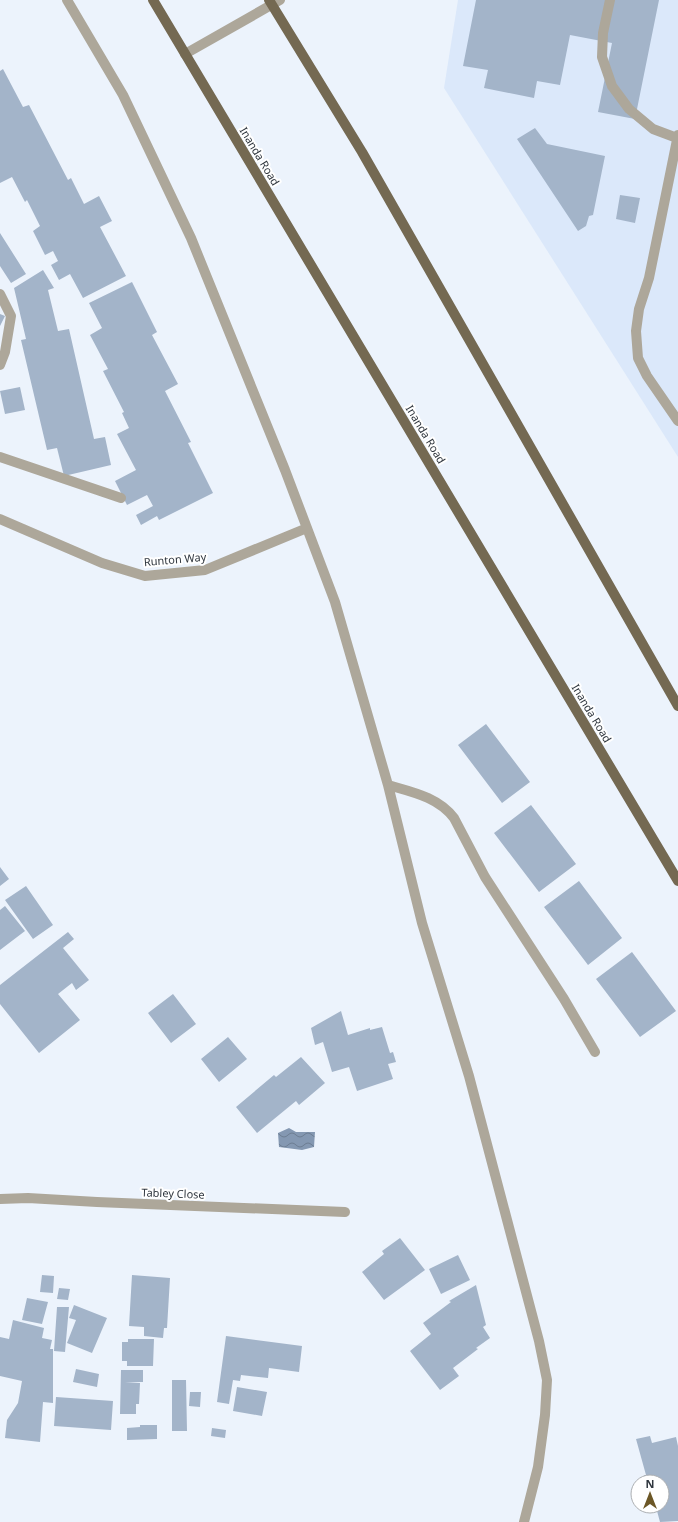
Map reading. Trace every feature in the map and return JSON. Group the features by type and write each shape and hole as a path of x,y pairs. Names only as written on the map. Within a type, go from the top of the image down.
{"main road":[{"name":"Inanda Road","path":"153,0 678,881"},
{"path":"274,2 366,159 678,706"}],"street":[{"path":"67,0 123,96 191,238 335,602 388,785 422,923 469,1076 539,1341 547,1380 545,1415 538,1467 524,1522"},
{"path":"610,0 603,33 602,57 612,86 629,109 653,130 678,137 649,278 639,309 636,331 638,358 647,376 678,421"},
{"path":"185,54 274,2"},
{"path":"0,294 11,316 5,352 0,365"},
{"path":"0,458 121,498"},
{"name":"Runton Way","path":"0,519 102,563 145,576 205,570 307,528"},
{"path":"388,785 427,797 448,810 454,818 485,877 564,998 595,1052"},
{"name":"Tabley Close","path":"0,1199 28,1198 345,1212"}],"shaded area":[{"path":"458,0 678,0 678,457 444,88"}],"water":[{"path":"289,1128 296,1132 315,1132 314,1147 302,1150 279,1147 278,1133"}],"building":[{"path":"476,0 659,0 635,119 598,112 612,43 570,35 560,85 537,81 534,98 484,88 488,70 463,66"},
{"path":"3,69 23,107 29,105 68,180 71,178 84,204 99,196 112,221 100,227 126,276 83,298 70,274 59,280 51,265 58,261 53,251 45,255 33,231 40,226 27,200 25,202 12,177 0,183 0,71"},
{"path":"535,128 547,144 605,156 593,215 589,216 586,226 578,231 517,139"},
{"path":"620,195 640,198 635,223 616,219"},
{"path":"0,233 26,274 11,283 0,266"},
{"path":"43,270 54,288 48,290 58,331 69,329 94,439 105,437 111,465 64,476 57,448 47,450 21,340 26,339 14,288"},
{"path":"132,282 157,332 152,335 178,384 165,391 191,442 188,443 213,493 159,520 157,516 141,525 136,515 153,506 147,495 127,505 115,481 136,470 117,434 129,428 122,413 124,412 103,371 108,369 90,335 102,328 89,303"},
{"path":"0,314 5,316 0,326"},
{"path":"20,387 25,410 5,414 0,391"},
{"path":"486,724 530,782 502,803 458,745"},
{"path":"531,805 576,864 539,892 494,833"},
{"path":"0,867 9,879 0,886"},
{"path":"579,881 622,938 588,965 544,907"},
{"path":"26,886 53,925 33,939 5,900"},
{"path":"5,906 25,931 0,950 0,910"},
{"path":"68,932 74,939 63,948 89,980 76,990 72,983 58,994 80,1020 39,1053 0,1004 0,985"},
{"path":"632,952 676,1011 640,1037 596,979"},
{"path":"173,994 196,1024 171,1043 148,1013"},
{"path":"341,1011 348,1035 370,1028 370,1030 382,1027 390,1053 393,1052 396,1062 388,1064 393,1079 357,1091 349,1067 332,1072 323,1042 315,1045 311,1028"},
{"path":"228,1037 247,1059 219,1082 201,1059"},
{"path":"301,1057 325,1083 299,1105 296,1101 257,1133 236,1107 274,1075 276,1077"},
{"path":"400,1238 425,1270 384,1300 362,1272 384,1254 382,1251"},
{"path":"458,1255 470,1280 441,1294 429,1269"},
{"path":"42,1275 54,1276 53,1293 40,1292"},
{"path":"132,1275 170,1278 167,1328 164,1328 163,1338 144,1336 144,1327 129,1326"},
{"path":"476,1285 486,1325 483,1327 490,1338 453,1368 459,1376 440,1390 410,1351 431,1334 423,1323 451,1302 449,1301"},
{"path":"59,1288 70,1289 68,1300 57,1299"},
{"path":"27,1298 48,1302 42,1324 22,1320"},
{"path":"74,1305 107,1318 92,1353 67,1343 76,1320 69,1318"},
{"path":"57,1307 69,1307 65,1352 54,1351"},
{"path":"13,1320 44,1328 42,1338 52,1340 50,1349 53,1349 53,1403 43,1402 40,1442 5,1438 7,1420 18,1403 22,1381 0,1376 0,1337 9,1339"},
{"path":"226,1336 302,1346 299,1372 269,1368 268,1378 241,1375 240,1381 233,1380 229,1404 217,1402"},
{"path":"128,1339 154,1339 153,1366 127,1366 127,1361 122,1361 122,1342 128,1342"},
{"path":"76,1369 99,1374 97,1387 73,1382"},
{"path":"121,1370 143,1370 143,1382 125,1382 140,1383 139,1404 136,1404 136,1414 120,1414"},
{"path":"172,1380 186,1380 187,1431 172,1431"},
{"path":"237,1387 267,1392 262,1416 233,1411"},
{"path":"190,1392 201,1392 200,1407 189,1406"},
{"path":"56,1397 113,1401 111,1430 54,1426"},
{"path":"140,1425 157,1425 157,1439 127,1440 127,1428 140,1427"},
{"path":"212,1428 226,1430 225,1438 211,1436"},
{"path":"650,1436 652,1443 676,1437 678,1446 678,1521 660,1522 658,1514 670,1514 670,1474 646,1474 636,1439"}]}
